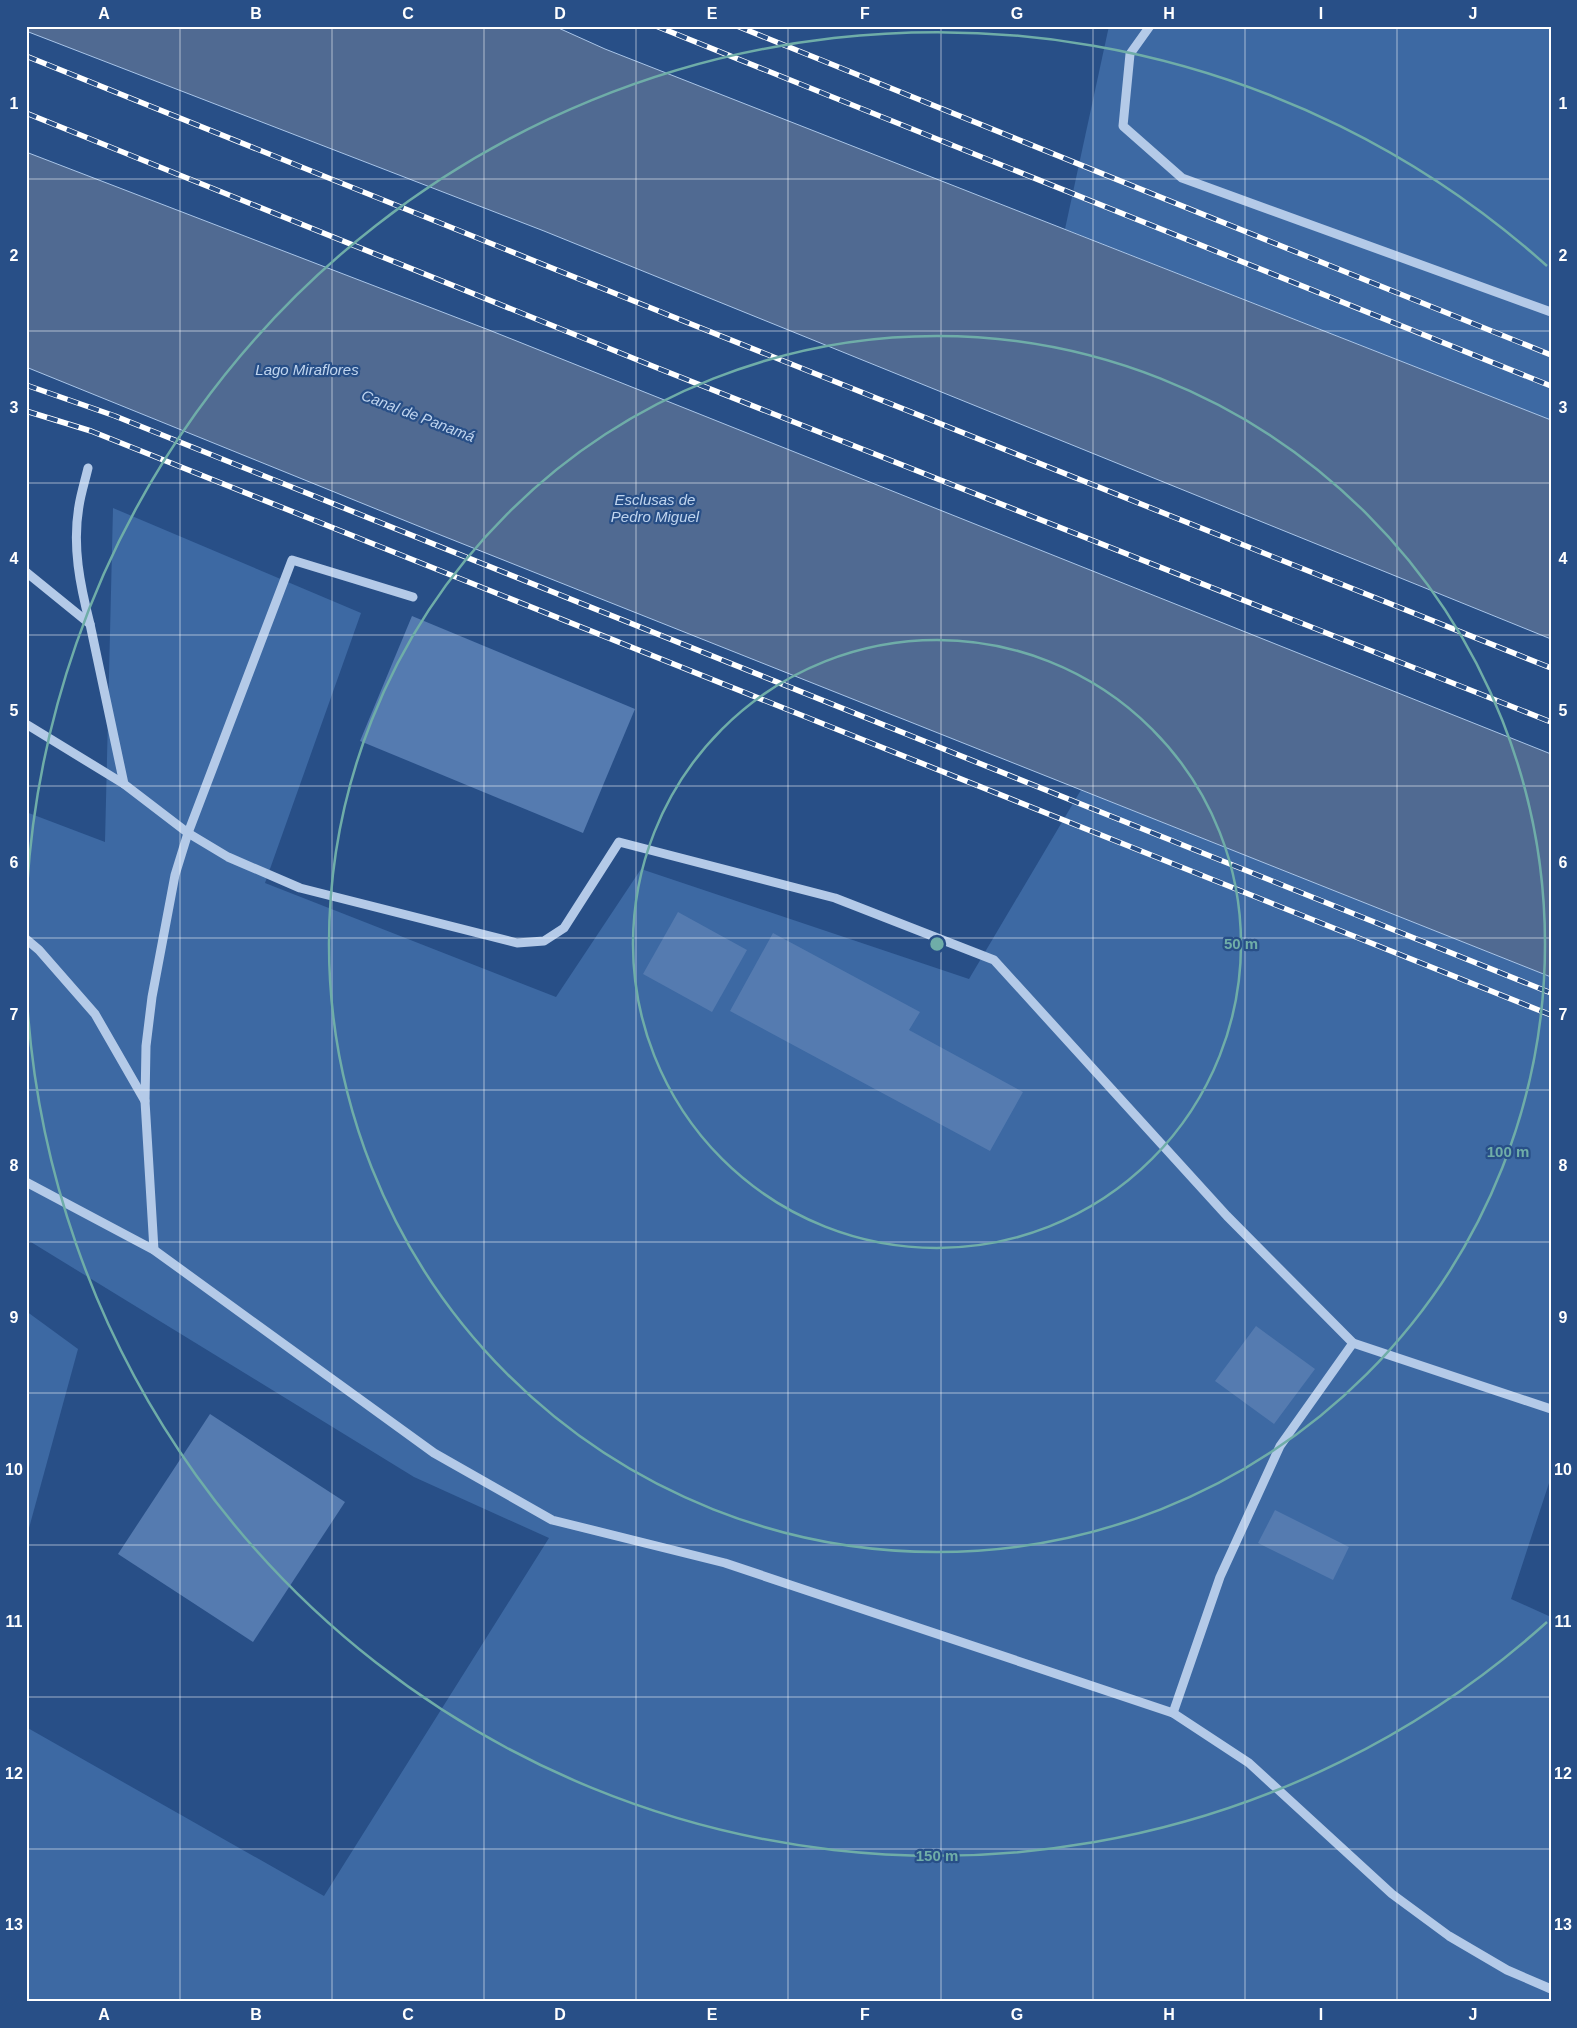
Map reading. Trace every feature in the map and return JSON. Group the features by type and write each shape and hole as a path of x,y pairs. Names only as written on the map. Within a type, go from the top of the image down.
{"lane":[{"path":"1150,26 1130,54 1123,126 1182,178 1551,312"},
{"path":"88,468 79,506 76,547 80,586 90,624 124,784"},
{"path":"154,1250 145,1101 146,1046 152,997 175,875 188,833 292,560 413,597"},
{"path":"26,572 90,624"},
{"path":"26,724 124,784 188,833 228,857 300,888 517,944 544,941 564,928 619,842 835,898 994,960 1227,1216 1353,1343 1551,1409"},
{"path":"26,939 39,950 95,1014 145,1101"},
{"path":"26,1182 154,1250 434,1453 552,1520 725,1563 1173,1713 1249,1764 1392,1894 1449,1936 1507,1970 1551,1989"},
{"path":"1173,1713 1220,1577 1280,1446 1353,1343"}],"shaded area":[{"path":"1109,26 1551,26 1551,420 1065,229"},
{"path":"113,508 361,613 265,883 556,997 641,869 969,979 1081,790 1551,977 1551,1477 1511,1599 1551,1617 1551,2002 26,2002 26,1727 324,1896 549,1538 414,1477 26,1239 26,812 105,842"},
{"path":"26,1311 78,1349 26,1539"}],"water":[{"path":"26,26 554,26 605,49 1551,420 1551,639 544,231 26,31"},
{"name":"Esclusas de Pedro Miguel","path":"26,152 489,330 1551,754 1551,977 433,532 26,367"}],"building":[{"path":"412,616 635,709 583,833 360,741"},
{"path":"678,912 747,950 712,1012 643,974"},
{"path":"773,933 920,1012 909,1030 1023,1092 990,1151 730,1011"},
{"path":"1256,1326 1315,1369 1274,1424 1215,1381"},
{"path":"210,1414 345,1502 253,1642 118,1554"},
{"path":"1275,1510 1349,1547 1333,1580 1258,1543"}],"railway":[{"path":"656,26 1551,386"},
{"path":"737,26 1551,355"},
{"path":"26,56 1551,668"},
{"path":"26,113 655,367 1551,722"},
{"path":"26,385 115,416 1551,993"},
{"path":"26,411 91,431 1551,1015"}],"water label":[{"name":"Lago Miraflores","path":"307,370"},
{"name":"Canal de Panamá","path":"418,416"}]}
